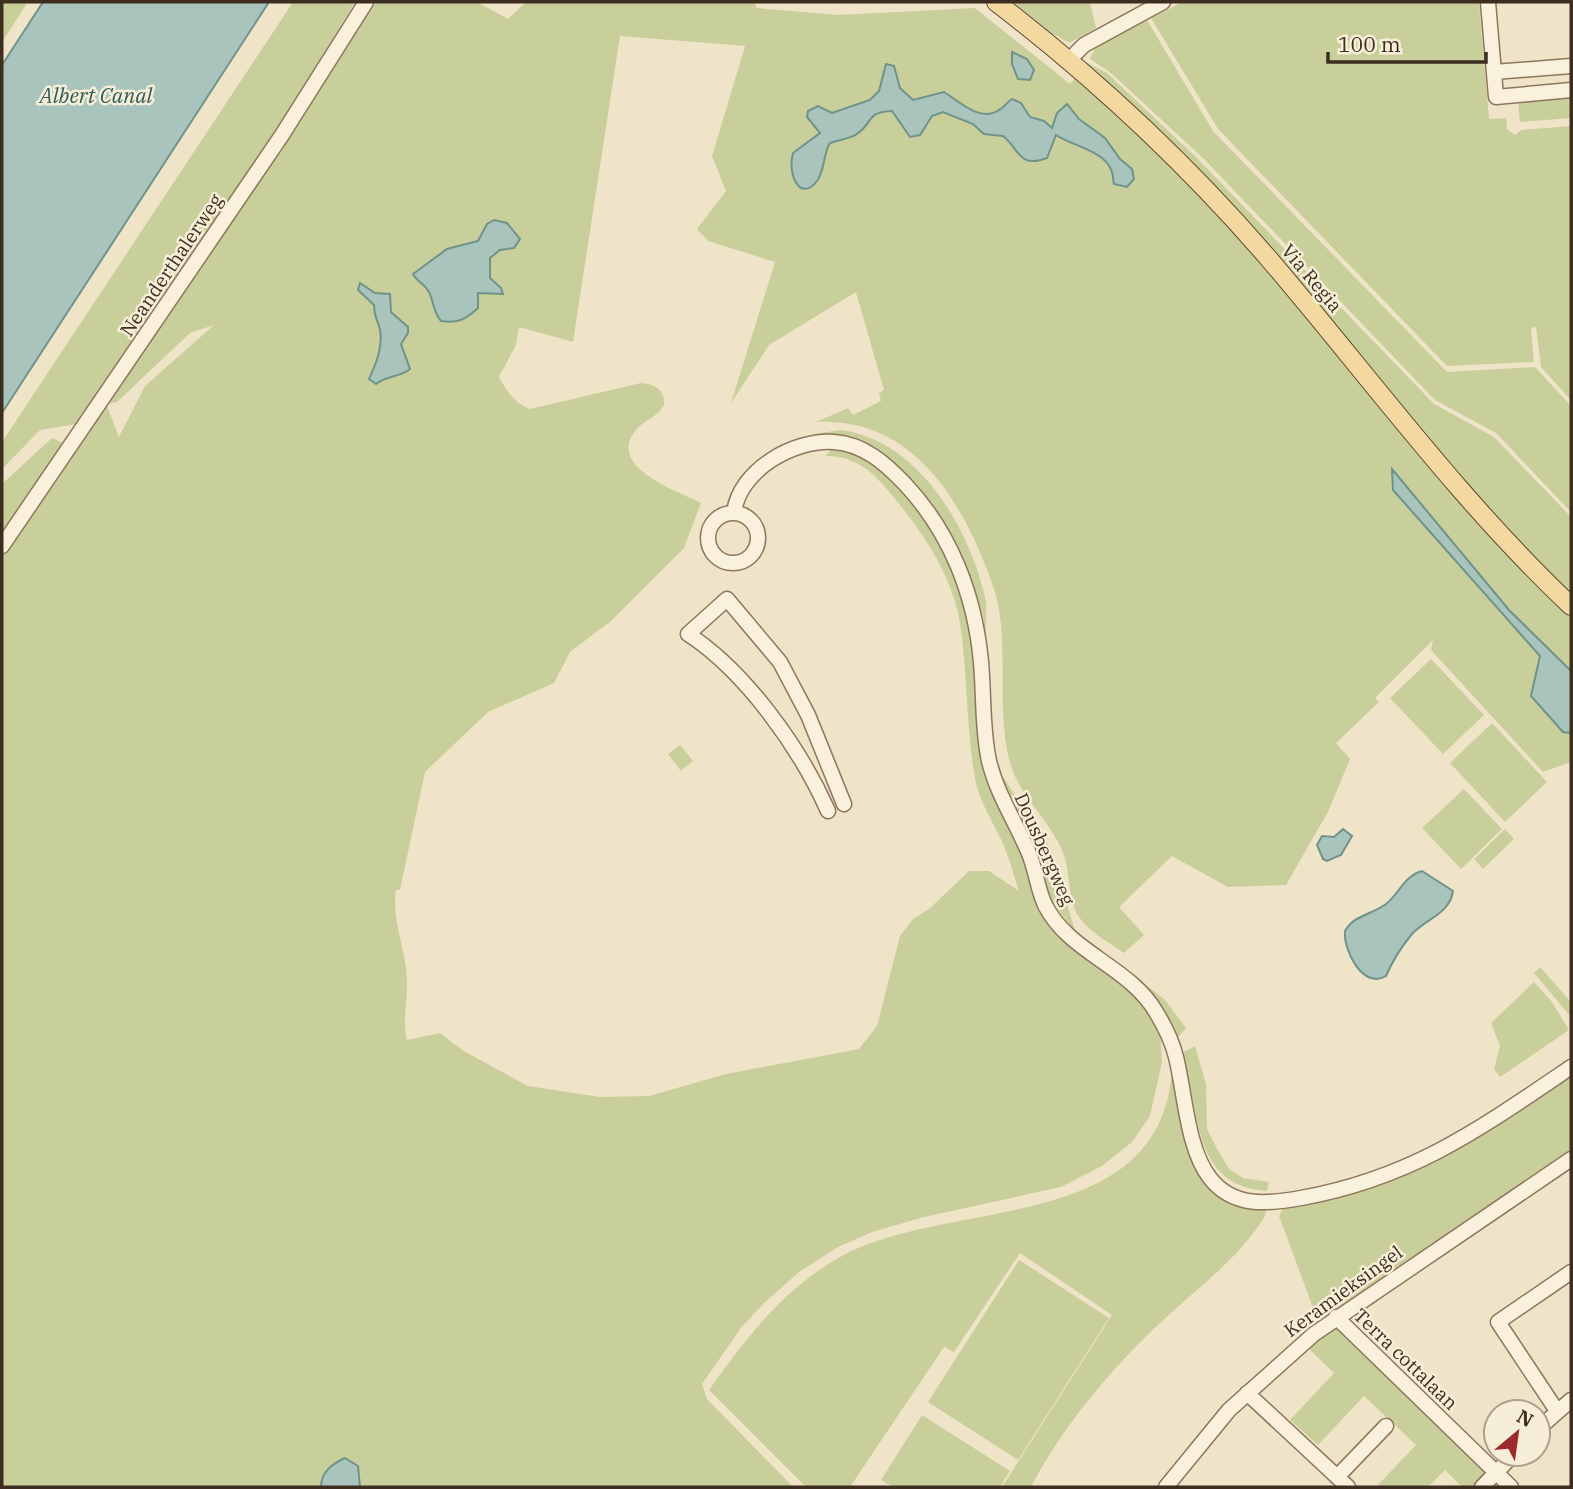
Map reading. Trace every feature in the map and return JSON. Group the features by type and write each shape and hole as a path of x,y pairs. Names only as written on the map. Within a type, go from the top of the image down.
{"main road":[{"name":"Via Regia","path":"996,2 1069,61 1153,136 1231,216 1450,480 1571,607"}],"street":[{"name":"Neanderthalerweg","path":"2,546 274,146 366,2"},
{"path":"1069,61 1084,45 1163,2"},
{"path":"1488,2 1496,97 1571,90"},
{"path":"1494,72 1571,66"},
{"name":"Dousbergweg","path":"734,513 735,502 748,479 772,461 811,442 831,442 853,445 883,463 915,495 937,525 961,572 973,610 978,633 988,757 993,776 1028,851 1042,898 1051,916 1070,937 1126,978 1156,1012 1176,1056 1186,1112 1199,1155 1206,1173 1224,1191 1245,1201 1275,1203 1372,1182 1453,1145 1571,1068"},
{"path":"828,811 801,759 780,729 722,659 688,634 727,599 780,662 808,715 844,804"},
{"name":"Keramieksingel","path":"1166,1487 1214,1427 1247,1392 1336,1317 1571,1159"},
{"path":"1557,1411 1498,1324 1499,1320 1571,1272"},
{"name":"Terra cottalaan","path":"1336,1317 1511,1487"},
{"path":"1247,1392 1343,1482 1386,1426"},
{"path":"1552,1416 1571,1399"},
{"path":"1482,1487 1501,1468"}],"green space":[{"path":"2,2 28,2 2,42"},
{"path":"293,2 355,2 158,324 77,424 40,430 2,469 2,442"},
{"path":"376,2 477,2 508,19 526,2 754,2 757,8 838,15 975,8 1070,84 1079,73 1197,189 1571,614 1571,671 1551,650 1563,732 1571,733 1571,762 1543,772 1431,650 1433,640 1375,698 1379,702 1336,743 1350,759 1328,812 1286,885 1228,887 1172,856 1119,907 1144,935 1124,953 1094,932 1079,917 1073,903 1064,855 1013,773 1004,724 999,607 989,574 967,524 936,477 896,442 873,430 846,423 816,422 848,408 853,415 881,401 879,393 884,390 856,292 769,345 731,403 775,262 708,241 697,229 726,191 712,156 745,46 620,36 573,342 519,327 516,345 499,377 515,400 530,409 641,383 655,386 663,395 664,405 636,430 629,443 630,455 648,476 701,503 684,548 611,621 570,652 554,683 488,712 425,772 400,890 396,890 395,901 406,968 407,1040 440,1033 462,1050 528,1086 600,1097 649,1096 726,1074 859,1049 877,1026 900,936 913,919 929,909 969,871 989,871 1019,891 1004,846 976,783 970,745 961,630 953,594 946,577 928,544 888,490 857,463 826,456 833,446 850,449 869,460 899,485 941,544 972,624 979,718 1038,901 1126,981 1160,1028 1162,1062 1150,1116 1132,1142 1102,1166 1061,1187 924,1217 872,1232 838,1247 799,1272 741,1328 702,1384 707,1399 793,1487 2,1487 2,554 106,404 119,437 145,386 214,325 190,333 117,402 108,404"},
{"path":"1013,2 1090,2 1096,28 1069,43 1050,32"},
{"path":"1183,2 1479,2 1489,119 1506,118 1507,129 1515,135 1521,130 1571,126 1571,400 1541,367 1536,327 1531,328 1534,362 1447,366 1218,129 1151,18"},
{"path":"1147,20 1213,131 1447,372 1535,367 1571,406 1571,512 1496,433 1435,400 1205,160 1111,73 1090,59 1095,48"},
{"path":"1086,62 1107,73 1195,156 1434,404 1494,437 1571,517 1571,599 1528,557 1087,67"},
{"path":"1571,95 1571,118 1520,122 1518,100"},
{"path":"841,430 868,437 893,450 935,489 965,540 976,567 986,603 985,636 983,615 970,575 931,509 844,439 814,434"},
{"path":"52,438 63,443 2,531 2,484"},
{"path":"1431,659 1484,715 1443,754 1390,698"},
{"path":"1492,723 1547,782 1505,822 1450,763"},
{"path":"680,745 693,761 681,771 668,754"},
{"path":"997,768 1051,849 1075,931 1050,899"},
{"path":"1464,789 1502,829 1461,869 1422,828"},
{"path":"1505,829 1514,839 1483,869 1474,859"},
{"path":"1540,967 1571,1002 1571,1017 1534,973"},
{"path":"1136,977 1164,999 1186,1028 1177,1038 1155,997"},
{"path":"1534,982 1552,1002 1569,1030 1500,1077 1494,1069 1500,1046 1491,1023"},
{"path":"1195,1046 1206,1084 1207,1129 1229,1169 1243,1178 1269,1182 1267,1191 1242,1186 1224,1175 1211,1160 1197,1120 1182,1053"},
{"path":"1172,1066 1186,1137 1203,1178 1218,1193 1239,1204 1266,1210 1265,1216 1230,1260 1160,1323 1105,1380 1057,1442 1031,1487 1002,1487 1112,1315 1020,1253 954,1352 944,1347 850,1487 806,1487 709,1390 752,1333 784,1298 842,1256 887,1238 1045,1203 1093,1185 1133,1159 1160,1121"},
{"path":"1571,1076 1571,1149 1318,1321 1279,1216 1284,1207 1368,1190 1418,1170 1485,1132"},
{"path":"1019,1260 1109,1318 1018,1460 928,1402"},
{"path":"1336,1325 1488,1472 1473,1487 1462,1487 1445,1470 1428,1487 1376,1487 1416,1445 1364,1396 1318,1445 1290,1420 1334,1373 1308,1348"},
{"path":"922,1415 1010,1471 1000,1487 893,1487 881,1480"}],"water":[{"name":"Albert Canal","path":"43,2 269,2 2,413 2,65"},
{"path":"1012,52 1027,59 1034,70 1030,80 1018,79 1012,64"},
{"path":"886,64 894,66 900,88 913,100 944,92 970,109 985,114 999,110 1012,99 1021,103 1030,117 1044,121 1052,128 1057,113 1067,104 1079,119 1105,138 1120,159 1132,169 1134,179 1127,187 1114,184 1109,165 1103,159 1056,135 1047,158 1030,161 1020,156 1003,136 984,134 973,124 943,112 932,116 920,135 910,137 892,111 878,113 854,136 830,143 817,181 811,187 800,187 793,177 793,153 820,133 807,117 808,111 818,106 832,113 870,100 879,91"},
{"path":"494,220 507,223 520,239 514,248 500,250 490,258 490,278 501,288 503,294 478,293 478,308 470,315 457,321 441,321 429,292 413,274 447,249 478,241 487,224"},
{"path":"360,283 375,293 390,294 391,312 408,327 408,333 401,344 410,369 376,384 369,379 380,349 381,336 374,305 358,290"},
{"path":"1392,469 1509,610 1571,671 1571,733 1563,732 1531,696 1540,656 1393,490"},
{"path":"1343,829 1352,836 1341,855 1327,861 1323,859 1317,845 1322,836 1334,837"},
{"path":"1422,871 1453,891 1451,899 1442,911 1412,934 1386,976 1370,978 1362,973 1351,957 1345,931 1358,918 1386,904 1406,881"},
{"path":"345,1458 358,1466 360,1487 321,1487 328,1469"}]}
